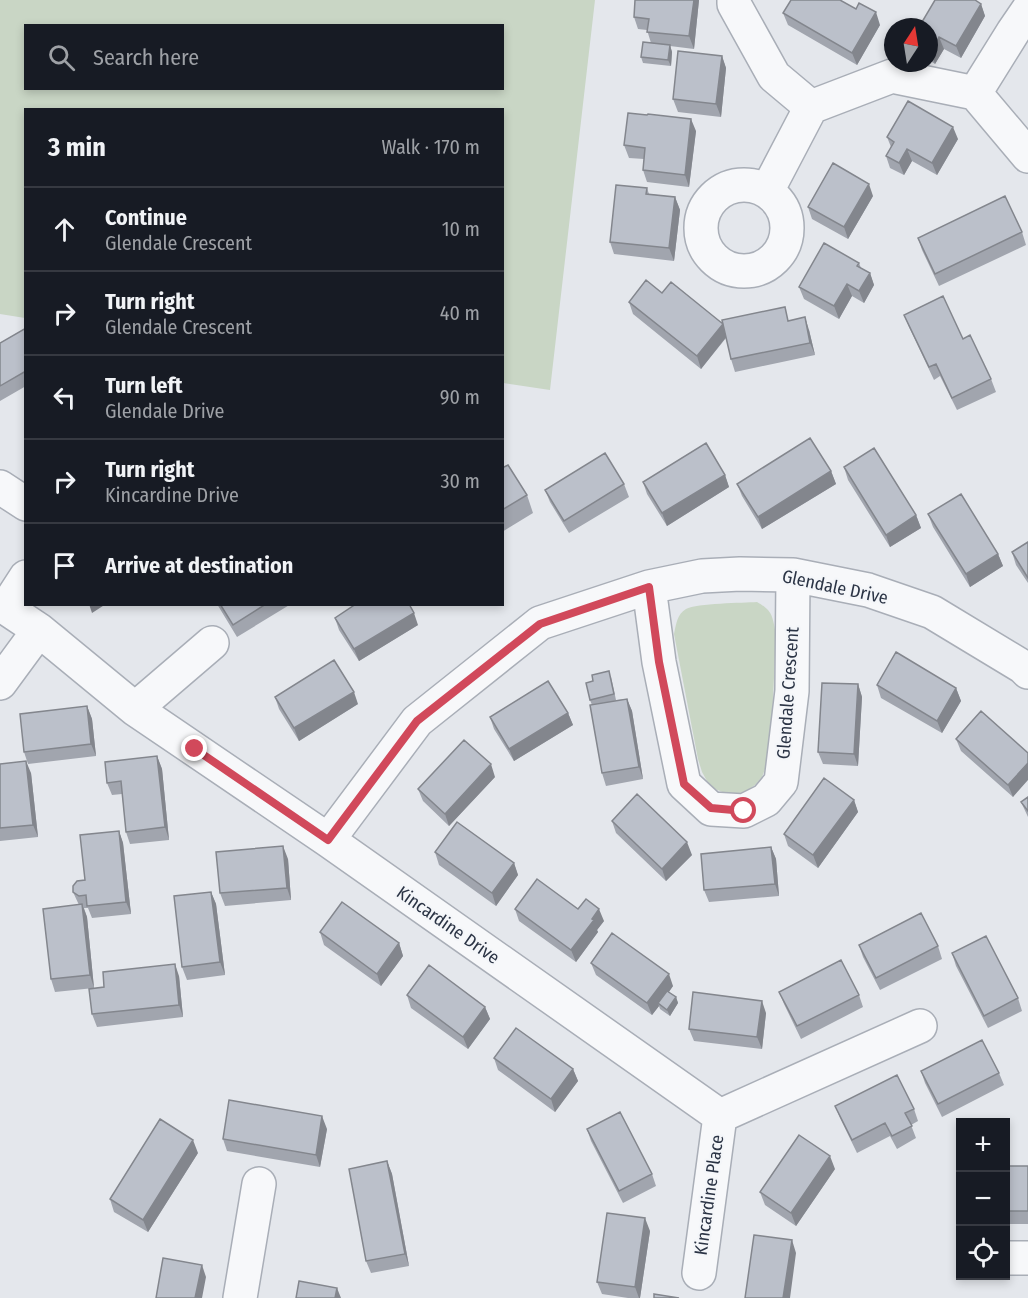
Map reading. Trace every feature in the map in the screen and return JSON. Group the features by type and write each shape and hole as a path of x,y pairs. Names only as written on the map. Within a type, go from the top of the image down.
{"street":[{"path":"734,0 734,4 774,76 811,107"},
{"path":"975,93 1028,10"},
{"path":"767,191 811,107 892,76 975,93 1028,156"},
{"path":"0,487 24,503"},
{"name":"Glendale Drive","path":"328,840 417,721 514,644 540,624 649,587 702,576 740,574 793,575 868,590 932,612 1028,672"},
{"name":"Glendale Crescent","path":"649,587 659,662 684,784 711,808 744,811 766,800 781,782 792,691 793,575"},
{"path":"3,606 24,580"},
{"name":"Kincardine Drive","path":"3,606 39,630 135,709 328,840 720,1116"},
{"path":"0,683 39,630"},
{"path":"135,709 212,643"},
{"path":"720,1116 920,1026"},
{"name":"Kincardine Place","path":"699,1273 720,1116"},
{"path":"240,1298 259,1184"},
{"path":"1010,1258 1028,1258"}],"green space":[{"path":"0,0 595,0 550,390 504,383 504,108 24,108 24,318 0,314"},
{"path":"757,602 771,614 776,633 771,744 762,777 746,791 735,795 715,789 702,772 674,634 676,623 686,609 710,604"}],"building":[{"path":"635,0 694,0 689,36 647,32 649,19 634,17"},
{"path":"791,0 840,0 856,9 859,3 876,12 852,53 783,13"},
{"path":"935,0 975,0 981,4 956,46 939,37 938,39 938,18 924,18"},
{"path":"643,42 670,45 668,60 641,57"},
{"path":"678,51 722,56 716,104 673,99"},
{"path":"908,101 953,127 932,163 907,149 899,163 886,156 894,142 887,137"},
{"path":"628,113 691,119 685,175 643,170 645,148 624,145"},
{"path":"833,163 869,184 844,227 808,207"},
{"path":"616,185 647,188 646,194 675,197 669,248 610,242"},
{"path":"1005,196 1022,232 935,274 918,238"},
{"path":"824,243 859,263 857,266 870,273 859,291 847,284 834,306 799,287"},
{"path":"646,280 662,293 671,282 723,324 697,356 629,302"},
{"path":"943,296 963,339 970,335 991,379 952,398 936,364 929,367 904,315"},
{"path":"785,307 788,321 805,317 810,343 731,359 722,320"},
{"path":"24,329 24,372 0,386 0,343"},
{"path":"810,438 831,471 758,517 737,484"},
{"path":"706,443 725,475 662,513 643,482"},
{"path":"874,448 916,515 886,535 844,467"},
{"path":"605,453 624,484 564,521 545,490"},
{"path":"508,465 527,495 504,509 504,467"},
{"path":"961,494 998,554 966,574 928,514"},
{"path":"1028,542 1028,578 1012,552"},
{"path":"221,606 263,606 233,625"},
{"path":"353,606 410,606 414,613 354,649 335,618"},
{"path":"896,652 956,688 937,721 877,685"},
{"path":"334,660 354,692 294,728 275,697"},
{"path":"609,671 614,694 590,700 586,683 593,681 592,675"},
{"path":"548,681 568,713 509,749 490,717"},
{"path":"822,683 858,684 854,754 818,752"},
{"path":"627,699 639,767 602,773 590,705"},
{"path":"87,706 91,744 24,752 20,714"},
{"path":"981,711 1028,753 1028,763 1008,785 956,739"},
{"path":"464,740 491,764 445,814 418,789"},
{"path":"157,756 165,827 126,832 121,781 107,783 105,762"},
{"path":"26,761 33,825 0,828 0,764"},
{"path":"824,778 854,800 813,855 784,834"},
{"path":"637,794 687,842 662,869 612,821"},
{"path":"1028,797 1028,811 1021,802"},
{"path":"457,822 514,863 492,893 435,852"},
{"path":"119,831 126,902 87,906 86,895 79,896 73,892 73,886 77,881 85,880 80,835"},
{"path":"283,846 287,888 220,893 216,852"},
{"path":"771,847 775,884 704,890 701,854"},
{"path":"537,879 578,909 586,899 599,909 592,919 594,920 571,950 515,909"},
{"path":"211,892 220,962 182,967 174,896"},
{"path":"342,902 399,943 377,974 320,932"},
{"path":"82,904 90,975 51,979 43,909"},
{"path":"921,913 938,946 876,978 859,945"},
{"path":"612,933 669,974 647,1003 591,963"},
{"path":"986,936 1018,998 984,1016 952,953"},
{"path":"841,960 859,995 797,1026 779,992"},
{"path":"175,964 179,1005 92,1014 89,989 104,987 103,972"},
{"path":"429,965 485,1007 463,1037 407,995"},
{"path":"667,991 676,997 667,1010 658,1003"},
{"path":"693,992 762,1001 757,1037 689,1029"},
{"path":"516,1028 573,1069 551,1099 494,1058"},
{"path":"982,1040 999,1073 938,1104 921,1071"},
{"path":"897,1075 914,1109 905,1113 912,1126 892,1136 885,1123 852,1140 835,1106"},
{"path":"229,1100 322,1116 316,1155 223,1139"},
{"path":"620,1112 652,1174 619,1191 587,1129"},
{"path":"160,1119 193,1140 143,1220 110,1199"},
{"path":"799,1135 830,1156 791,1213 760,1192"},
{"path":"387,1161 405,1254 366,1261 349,1169"},
{"path":"1010,1166 1028,1166 1028,1211 1010,1211"},
{"path":"607,1213 645,1218 635,1287 597,1282"},
{"path":"754,1235 792,1240 783,1298 745,1298"},
{"path":"163,1258 202,1265 195,1298 156,1298"},
{"path":"299,1281 337,1288 335,1298 296,1298"},
{"path":"654,1294 679,1298 654,1298"}],"route":[{"path":"195,749 328,840 417,721 540,624 649,587 659,662 684,784 711,808 744,811"}]}
